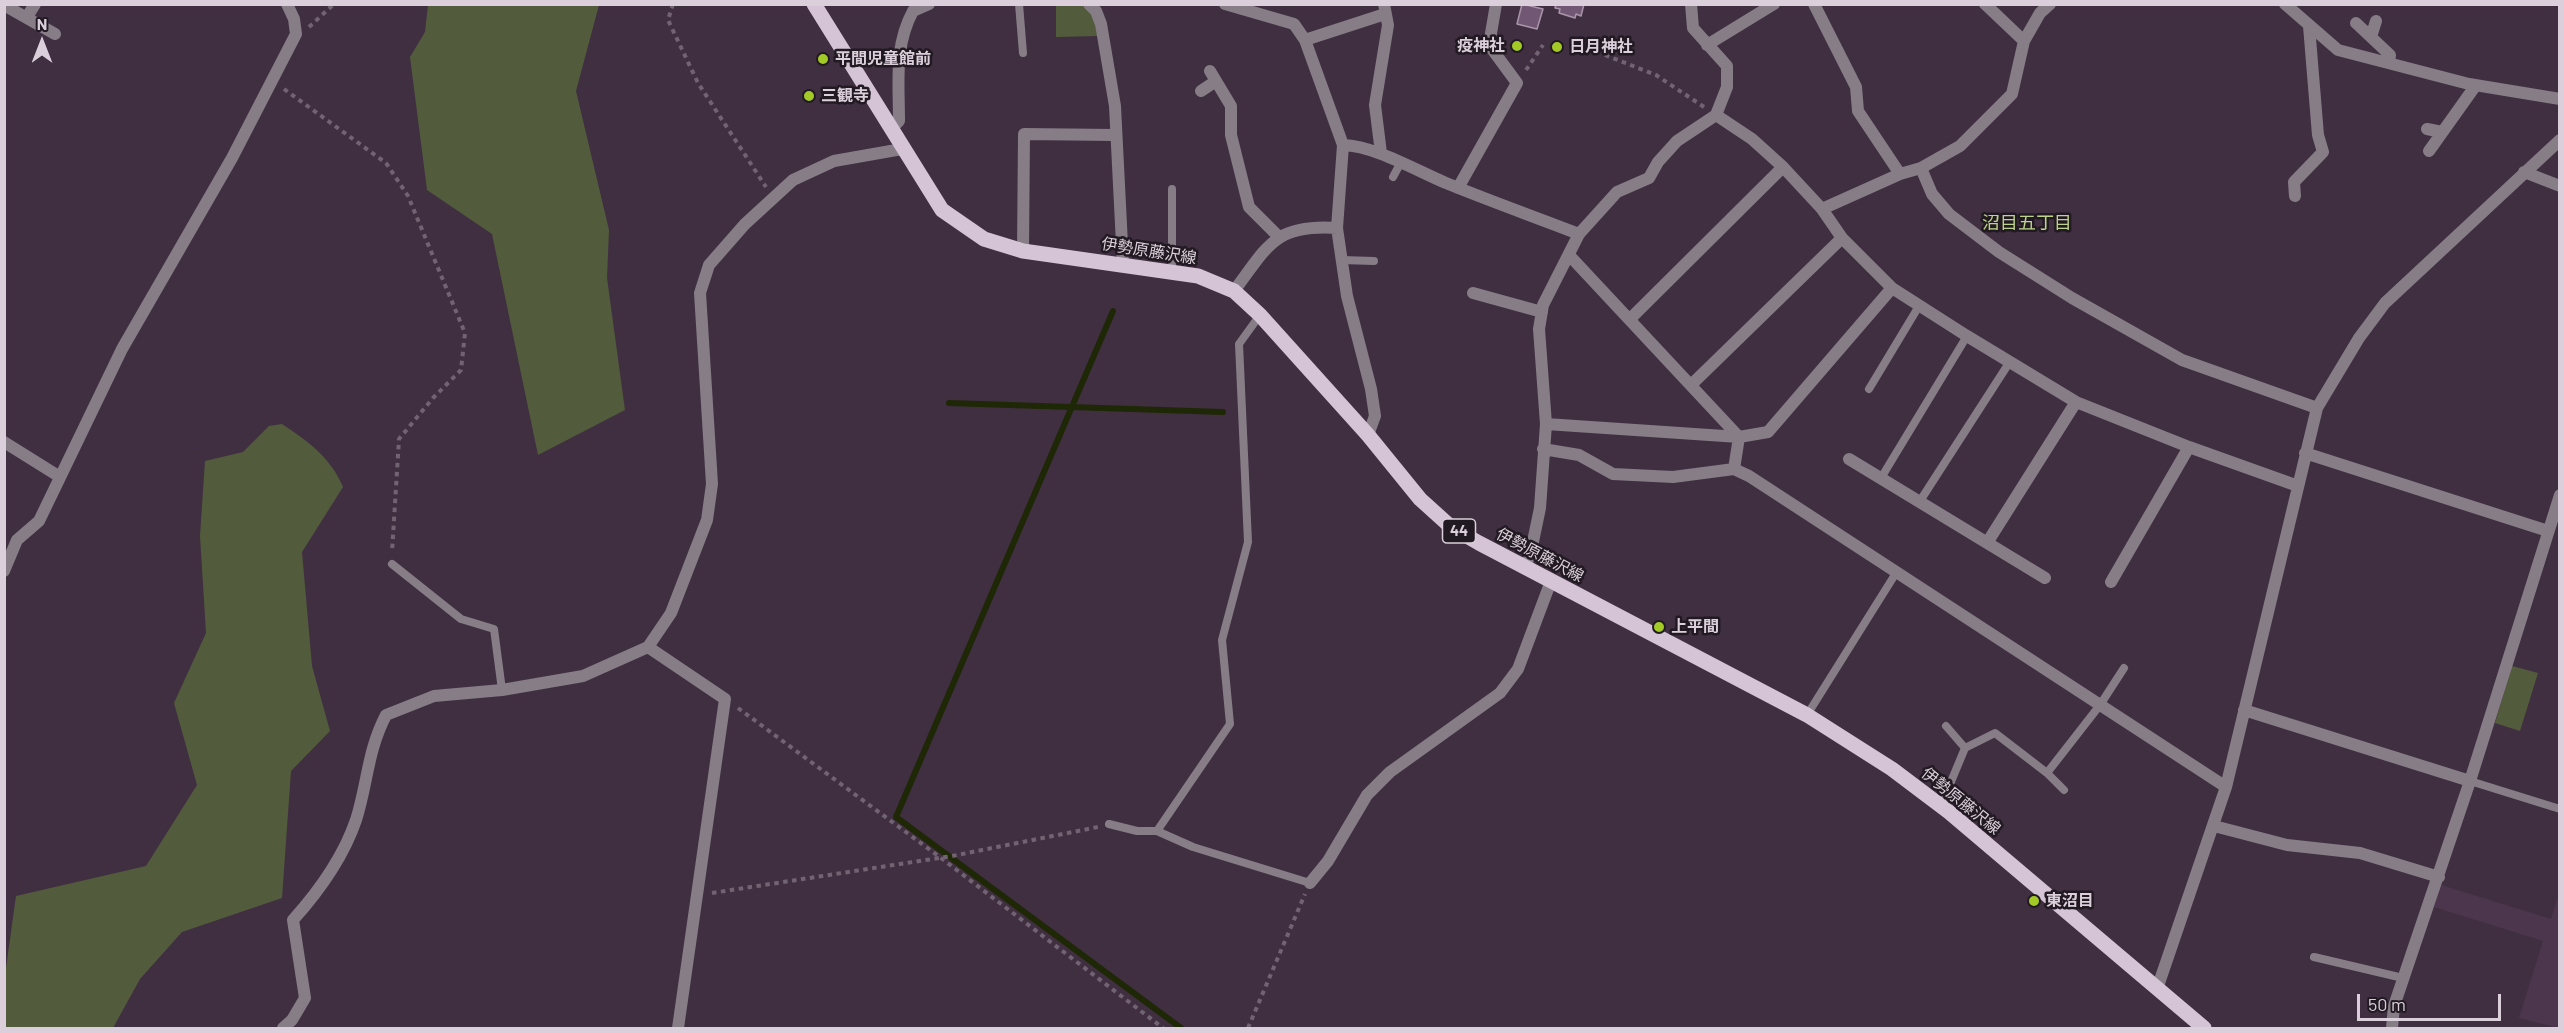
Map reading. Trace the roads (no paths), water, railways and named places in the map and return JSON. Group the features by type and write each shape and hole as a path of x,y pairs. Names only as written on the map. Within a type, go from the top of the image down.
{"main road":[{"name":"伊勢原藤沢線","path":"814,4 942,210 984,239 1023,251 1198,276 1234,291 1260,315 1368,435 1434,513 1479,543 1806,716 1892,769 1939,804 2204,1029"}],"street":[{"path":"27,17 35,4"},
{"path":"5,568 17,540 39,520 123,349 273,81 296,34 294,19 287,4"},
{"path":"891,129 899,121 899,47 903,30 913,11 929,4"},
{"path":"1089,4 1096,11 1101,24 1115,106 1114,135 1123,264"},
{"path":"1225,4 1294,24 1305,40 1343,145 1337,228 1347,296 1371,389 1375,416 1368,435"},
{"path":"1458,188 1517,83 1489,45 1496,4"},
{"path":"1524,567 1530,556 1540,508 1546,424 1539,329 1542,312 1579,234 1617,192 1649,178 1658,162 1677,141 1716,115 1726,87 1727,66 1693,28 1691,4"},
{"path":"1707,45 1774,4"},
{"path":"1985,4 2024,41"},
{"path":"1822,209 1900,174 1922,168 1960,146 2012,94 2024,41 2040,13 2050,4"},
{"path":"2285,4 2338,50 2476,85 2559,99"},
{"path":"4,5 55,34"},
{"path":"1305,40 1384,9 1388,25 1375,105 1381,153"},
{"path":"1820,9 1855,71 1858,111 1900,174"},
{"path":"2371,37 2376,21"},
{"path":"2356,23 2390,55 2389,63"},
{"path":"2295,196 2294,182 2323,152 2318,135 2309,26"},
{"path":"1201,91 1213,76 1231,106 1231,135 1249,207 1278,236"},
{"path":"2429,151 2476,85"},
{"path":"1716,115 1752,139 1783,167 1822,209 1842,238 1892,288 1919,306 2076,402 2189,447 2298,486"},
{"path":"2427,129 2442,132"},
{"path":"1023,251 1024,134 1114,135"},
{"path":"2157,989 2226,787 2317,408 2358,338 2385,303 2559,140"},
{"path":"1343,145 1381,153 1400,164 1458,188 1579,234"},
{"path":"283,1029 292,1020 305,998 293,920 341,857 357,818 374,738 386,714 434,696 502,690 583,676 648,647 671,613 707,520 712,484 700,293 709,265 793,180 834,161 902,148"},
{"path":"1630,319 1783,167"},
{"path":"1922,168 1932,194 1949,214 1999,252 2072,298 2182,360 2317,408"},
{"path":"2524,172 2559,186"},
{"path":"1234,291 1278,236 1312,226 1337,228"},
{"path":"1691,385 1842,238"},
{"path":"1569,255 1739,437"},
{"path":"1546,424 1739,437 1768,432 1892,288"},
{"path":"1473,293 1542,312"},
{"path":"1987,543 2076,402"},
{"path":"1734,470 1739,437"},
{"path":"4,442 60,477"},
{"path":"2111,582 2189,447"},
{"path":"1543,449 1580,455 1613,474 1673,477 1734,470 1749,476 2226,787"},
{"path":"2305,453 2548,531"},
{"path":"1849,459 2045,578"},
{"path":"2392,1029 2394,1006 2470,781 2559,495"},
{"path":"2129,523 2141,531"},
{"path":"1310,883 1328,861 1367,795 1390,772 1500,693 1518,669 1551,581"},
{"path":"648,647 725,699 678,1029"},
{"path":"2244,710 2470,781"},
{"path":"2214,826 2287,845 2360,853 2439,877"}],"lane":[{"path":"1019,4 1023,54"},
{"path":"1394,177 1400,164"},
{"path":"1172,189 1172,272"},
{"path":"1341,260 1374,261"},
{"path":"1869,389 1919,306"},
{"path":"1157,831 1230,724 1222,640 1248,542 1239,344 1260,315"},
{"path":"1881,478 1967,336"},
{"path":"1920,501 2010,363"},
{"path":"392,564 460,619 494,629 502,690"},
{"path":"1806,716 1896,573"},
{"path":"2047,772 2100,705 2124,668"},
{"path":"1946,726 1965,748"},
{"path":"1939,804 1948,789 1965,748 1995,733 2047,772 2064,790"},
{"path":"2470,781 2559,809"},
{"path":"1109,824 1137,831 1157,831 1193,847 1310,883"},
{"path":"2314,957 2403,978"}],"waterway":[{"path":"1113,311 896,817 1181,1028"},
{"path":"949,403 1223,412"}],"place":[{"name":"疫神社","path":"1517,46"},
{"name":"日月神社","path":"1557,47"},
{"name":"平間児童館前","path":"823,59"},
{"name":"三観寺","path":"809,96"},
{"name":"上平間","path":"1659,627"},
{"name":"東沼目","path":"2034,901"}],"district":[{"name":"沼目五丁目","path":"2027,223"}]}
